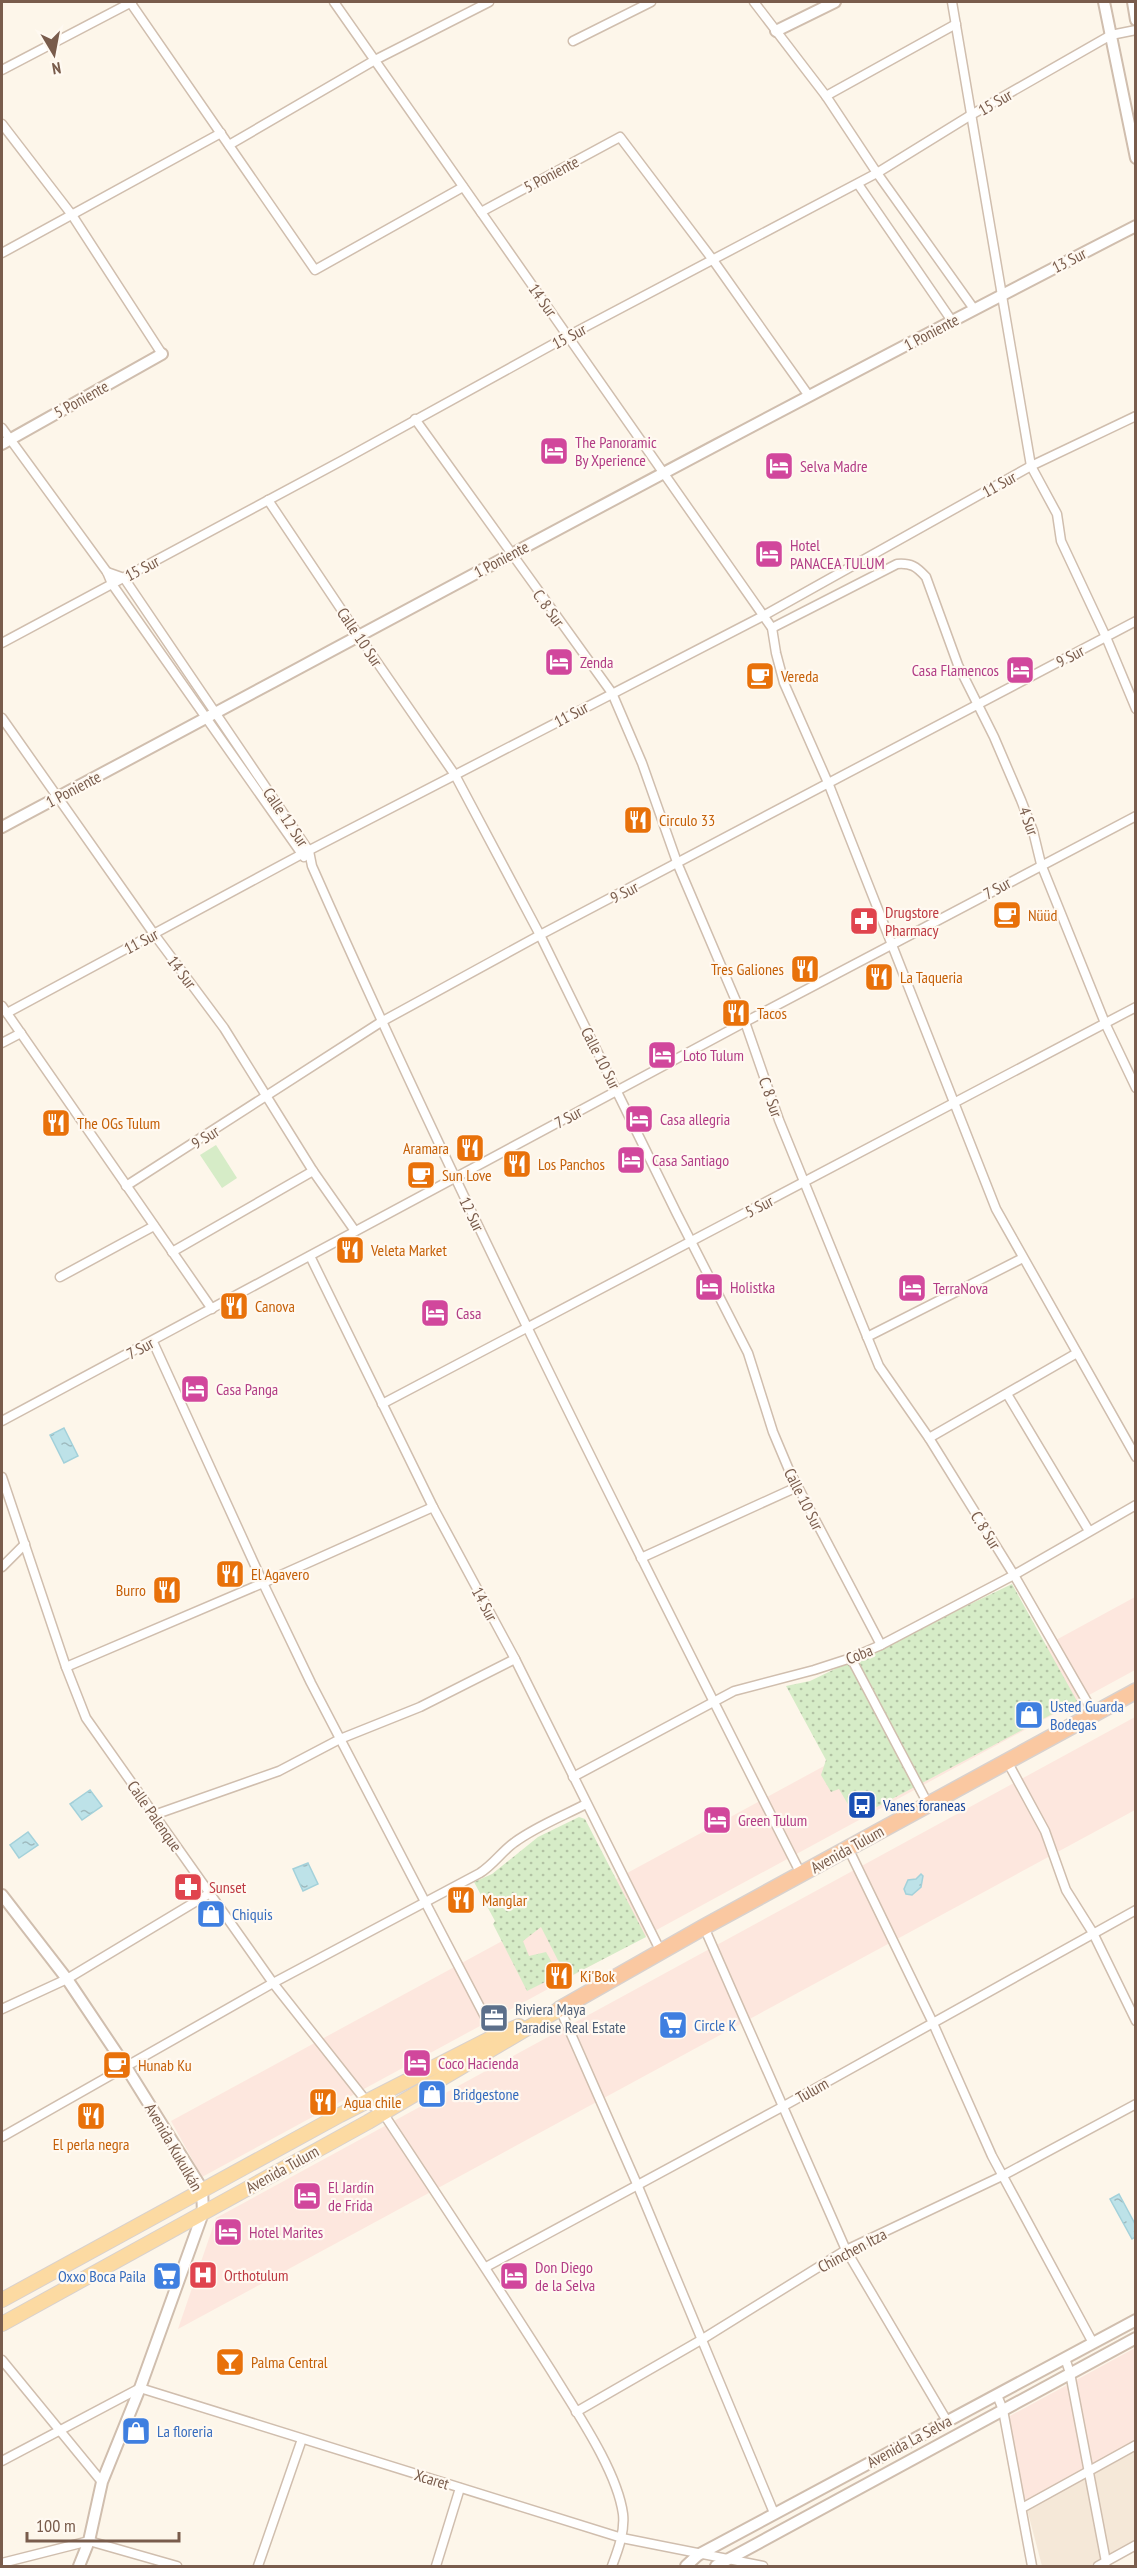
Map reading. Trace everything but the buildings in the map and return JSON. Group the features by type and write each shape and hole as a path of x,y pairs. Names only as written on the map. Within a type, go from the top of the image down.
{"highway":[{"name":"Avenida Tulum","path":"560,2009 1136,1691"}],"main road":[{"name":"Avenida Tulum","path":"2,2300 202,2189 367,2102 495,2036 560,2009"},
{"name":"Avenida Tulum","path":"2,2324 383,2113 560,2009"}],"street":[{"path":"2,70 131,2 315,270 463,187"},
{"name":"14 Sur","path":"334,2 772,628"},
{"path":"229,146 375,60 489,2"},
{"path":"573,40 651,2"},
{"path":"754,2 826,96 877,173 974,309"},
{"path":"776,31 835,2"},
{"path":"952,2 1031,466 1057,514 1062,541 1136,709"},
{"path":"1104,2 1136,158"},
{"path":"1133,2 1136,20"},
{"path":"826,96 956,24"},
{"name":"15 Sur","path":"2,643 568,336 877,173 971,115 1111,35 1136,30"},
{"path":"2,124 72,215 162,354"},
{"path":"2,253 220,133"},
{"name":"5 Poniente","path":"481,212 620,137 713,260"},
{"path":"858,183 952,321"},
{"name":"13 Sur","path":"1002,294 1136,226"},
{"path":"713,260 809,396"},
{"name":"1 Poniente","path":"2,827 509,553 1002,294"},
{"name":"5 Poniente","path":"5,442 162,354"},
{"name":"11 Sur","path":"4,1010 763,616 1031,466 1136,416"},
{"name":"C. 8 Sur","path":"415,419 509,553 612,693 642,763 678,865 745,1022 779,1120 879,1366 929,1438 1014,1575 1094,1714"},
{"name":"Calle 12 Sur","path":"2,428 5,442 106,572 177,677 210,715 305,852 312,866"},
{"name":"Calle 10 Sur","path":"268,500 455,775 540,935 748,1353 774,1432 797,1487 881,1645"},
{"name":"4 Sur","path":"772,628 897,564 908,563 918,568 926,577 958,664 979,705 1034,831 1041,864 1105,1023 1136,1088"},
{"path":"106,572 124,578"},
{"name":"Calle 12 Sur","path":"124,578 186,669 210,715"},
{"name":"9 Sur","path":"126,1186 268,1097 381,1022 540,935 678,865 1136,621"},
{"path":"772,628 784,683 829,784 996,1209 1136,1456"},
{"path":"177,677 186,669"},
{"name":"14 Sur","path":"2,718 154,934 224,1028 313,1171 355,1231"},
{"name":"7 Sur","path":"2,1421 153,1342 617,1090 891,946 1041,864 1136,816"},
{"name":"12 Sur","path":"312,866 381,1022 454,1178 641,1558 801,1874"},
{"name":"5 Sur","path":"382,1404 1136,1007"},
{"path":"4,1010 212,1309"},
{"path":"2,1042 21,1033"},
{"path":"172,1252 313,1171"},
{"path":"60,1277 154,1226"},
{"name":"14 Sur","path":"310,1256 433,1507 515,1659 661,1952"},
{"path":"867,1337 1023,1258"},
{"path":"153,1342 311,1683 495,2036"},
{"path":"929,1438 1077,1353"},
{"path":"1007,1394 1089,1531"},
{"name":"Calle Palenque","path":"2,1477 66,1667 86,1718 273,1983 367,2102 383,2113"},
{"path":"641,1558 797,1487"},
{"name":"Coba","path":"573,1777 734,1690 814,1670 881,1645 1014,1575 1136,1505"},
{"path":"66,1667 433,1507"},
{"path":"2,1567 25,1544"},
{"path":"851,1658 928,1804"},
{"path":"154,1815 257,1781 340,1739 420,1707 515,1659"},
{"path":"1007,1761 1045,1831 1066,1890 1093,1933 1136,2021"},
{"path":"2,2137 273,1983 490,1867 507,1849 526,1835 586,1804"},
{"path":"848,1848 932,2021 1002,2176 1093,2343"},
{"path":"2,2009 67,1979 210,1893"},
{"name":"Avenida Kukulkán","path":"2,1895 67,1979 126,2067 202,2189 203,2213 140,2388 102,2482 89,2541 79,2566"},
{"name":"Tulum","path":"486,2267 782,2107 932,2021 1136,1910"},
{"path":"704,1928 846,2250 947,2421"},
{"path":"560,2009 637,2184 774,2513"},
{"name":"Chinchen Itza","path":"576,2412 701,2340 846,2250 1002,2176 1136,2104"},
{"path":"383,2113 486,2267 576,2412 617,2491 623,2515 622,2538 612,2566"},
{"name":"Avenida La Selva","path":"686,2566 698,2555 774,2513 1093,2343 1134,2326"},
{"name":"Avenida La Selva","path":"716,2566 1136,2338"},
{"path":"1065,2358 1071,2373 1090,2471 1102,2564 1136,2545"},
{"path":"2,2360 57,2430 102,2482"},
{"path":"2,2461 140,2388"},
{"name":"Xcaret","path":"140,2388 622,2538 698,2555 763,2566"},
{"path":"997,2395 1003,2409 1032,2566"},
{"path":"258,2566 302,2439"},
{"path":"1022,2508 1136,2445"},
{"path":"436,2566 460,2488"},
{"path":"2,2563 89,2541 177,2566"}],"shaded area":[{"path":"1135,1597 1135,1670 202,2177 171,2121"},
{"path":"1135,1717 1135,1810 178,2329 216,2218"},
{"path":"1135,2348 1135,2442 1024,2503 1008,2417"},
{"path":"1135,2452 1135,2540 1090,2566 1042,2566 1027,2509"}],"green space":[{"path":"216,1145 237,1178 222,1188 200,1155"},
{"path":"1012,1584 1077,1701 856,1818 839,1789 831,1792 821,1775 826,1760 786,1686 810,1681"},
{"path":"579,1817 585,1819 646,1937 567,1978 541,1927 523,1941 529,1956 546,1952 554,1966 547,1970 549,1980 527,1991 493,1924 495,1921 474,1882 492,1874 538,1837"}],"water":[{"path":"64,1428 78,1456 64,1463 50,1435"},
{"path":"90,1790 102,1806 82,1820 70,1804"},
{"path":"28,1832 38,1845 19,1858 10,1845"},
{"path":"308,1863 318,1884 303,1891 293,1869"},
{"path":"921,1874 923,1876 921,1887 912,1895 906,1894 904,1889 908,1880 916,1879"},
{"path":"1119,2194 1135,2224 1135,2237 1132,2239 1110,2199"}],"place":[{"name":"The Panoramic By Xperience","path":"554,451"},
{"name":"Selva Madre","path":"779,466"},
{"name":"Hotel PANACEA TULUM","path":"769,554"},
{"name":"Zenda","path":"559,662"},
{"name":"Casa Flamencos","path":"1020,670"},
{"name":"Vereda","path":"760,676"},
{"name":"Circulo 33","path":"638,820"},
{"name":"Nüüd","path":"1007,915"},
{"name":"Drugstore Pharmacy","path":"864,921"},
{"name":"Tres Galiones","path":"805,969"},
{"name":"La Taqueria","path":"879,977"},
{"name":"Tacos","path":"736,1013"},
{"name":"Loto Tulum","path":"662,1055"},
{"name":"Casa allegria","path":"639,1119"},
{"name":"The OGs Tulum","path":"56,1123"},
{"name":"Aramara","path":"470,1148"},
{"name":"Casa Santiago","path":"631,1160"},
{"name":"Los Panchos","path":"517,1164"},
{"name":"Sun Love","path":"421,1175"},
{"name":"Veleta Market","path":"350,1250"},
{"name":"Holistka","path":"709,1287"},
{"name":"TerraNova","path":"912,1288"},
{"name":"Canova","path":"234,1306"},
{"name":"Casa","path":"435,1313"},
{"name":"Casa Panga","path":"195,1389"},
{"name":"El Agavero","path":"230,1574"},
{"name":"Burro","path":"167,1590"},
{"name":"Usted Guarda Bodegas","path":"1029,1715"},
{"name":"Vanes foraneas","path":"862,1805"},
{"name":"Green Tulum","path":"717,1820"},
{"name":"Sunset","path":"188,1887"},
{"name":"Manglar","path":"461,1900"},
{"name":"Chiquis","path":"211,1914"},
{"name":"Ki'Bok","path":"559,1976"},
{"name":"Riviera Maya Paradise Real Estate","path":"494,2018"},
{"name":"Circle K","path":"673,2025"},
{"name":"Coco Hacienda","path":"417,2063"},
{"name":"Hunab Ku","path":"117,2065"},
{"name":"Bridgestone","path":"432,2094"},
{"name":"Agua chile","path":"323,2102"},
{"name":"El perla negra","path":"91,2116"},
{"name":"El Jardín de Frida","path":"307,2196"},
{"name":"Hotel Marites","path":"228,2232"},
{"name":"Orthotulum","path":"203,2275"},
{"name":"Oxxo Boca Paila","path":"167,2276"},
{"name":"Don Diego de la Selva","path":"514,2276"},
{"name":"Palma Central","path":"230,2362"},
{"name":"La floreria","path":"136,2431"}]}
